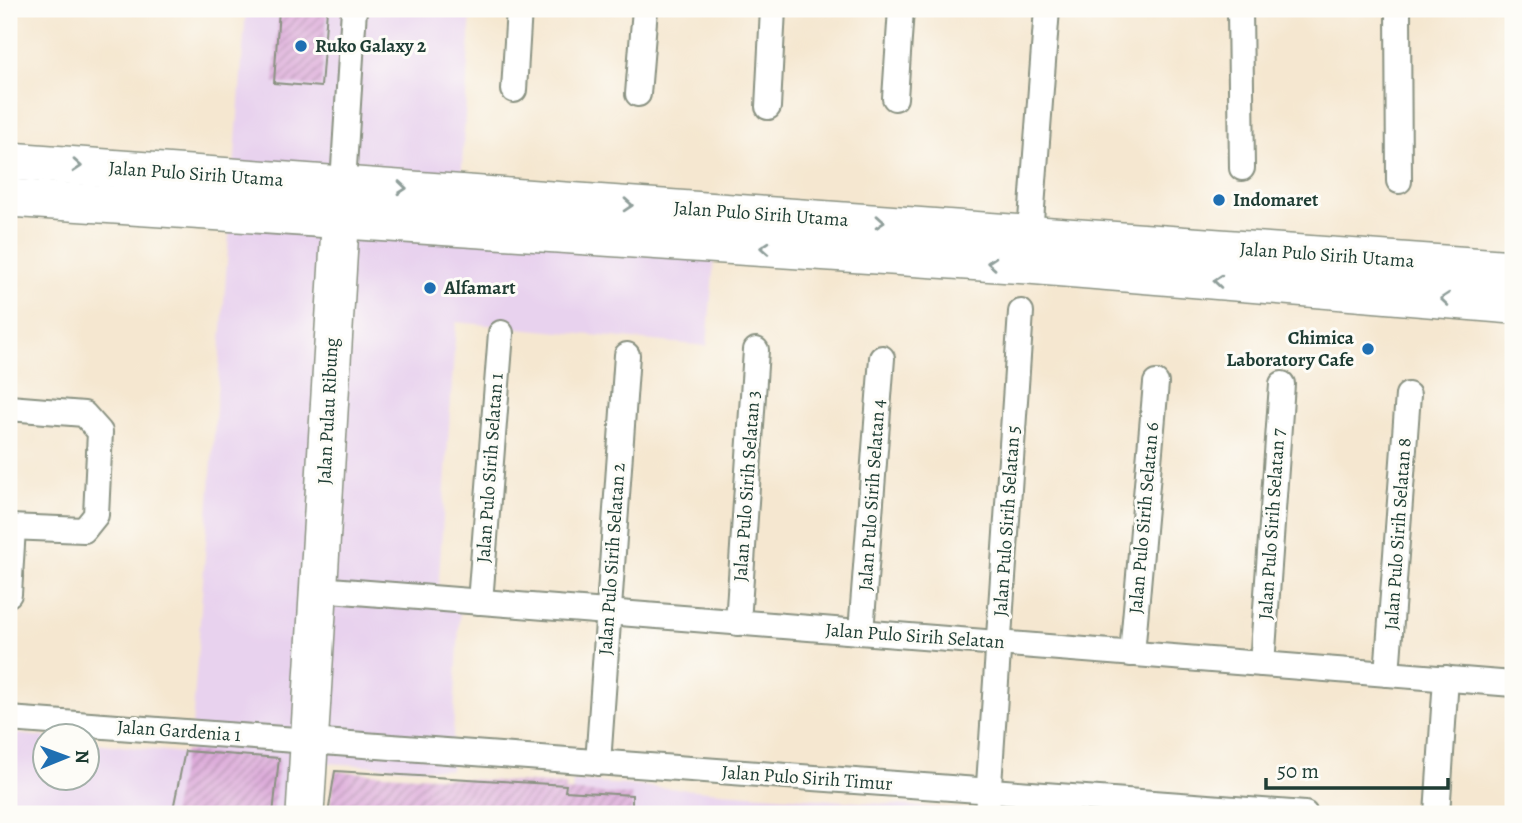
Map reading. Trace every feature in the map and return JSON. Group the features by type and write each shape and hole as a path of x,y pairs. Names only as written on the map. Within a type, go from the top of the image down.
{"main road":[{"name":"Jalan Pulo Sirih Utama","path":"9,161 229,194"},
{"name":"Jalan Pulo Sirih Utama","path":"9,198 229,194 1029,249 1513,269"},
{"name":"Jalan Pulau Ribung","path":"305,814 342,201"},
{"name":"Jalan Pulo Sirih Utama","path":"1029,249 1513,305"}],"street":[{"name":"Jalan Pulau Ribung","path":"342,201 354,9"},
{"path":"514,90 519,9"},
{"path":"638,94 645,9"},
{"path":"768,107 773,9"},
{"path":"895,97 901,9"},
{"path":"1029,249 1047,9"},
{"path":"1240,9 1242,168"},
{"path":"1398,9 1399,181"},
{"name":"Jalan Pulo Sirih Selatan 5","path":"988,803 1021,312"},
{"name":"Jalan Pulo Sirih Selatan 1","path":"480,602 501,334"},
{"name":"Jalan Pulo Sirih Selatan 3","path":"738,622 756,350"},
{"name":"Jalan Pulo Sirih Selatan 2","path":"598,763 627,355"},
{"name":"Jalan Pulo Sirih Selatan 4","path":"861,632 882,358"},
{"name":"Jalan Pulo Sirih Selatan 6","path":"1132,654 1156,383"},
{"name":"Jalan Pulo Sirih Selatan 7","path":"1262,664 1282,384"},
{"name":"Jalan Pulo Sirih Selatan 8","path":"1387,674 1408,395"},
{"path":"9,408 84,414 100,432 96,515 84,530 11,527 9,594"},
{"name":"Jalan Pulo Sirih Selatan","path":"318,589 1513,684"},
{"path":"1437,814 1446,678"},
{"name":"Jalan Gardenia 1","path":"9,719 308,740"},
{"name":"Jalan Pulo Sirih Timur","path":"308,740 598,763 988,803 1305,814"}],"shaded area":[{"path":"246,9 471,9 461,185 718,211 707,346 456,322 437,607 460,608 451,770 326,763 313,814 9,814 9,733 32,736 32,792 102,792 102,744 190,754"},
{"path":"573,781 980,811 980,814 570,814"}],"building":[{"name":"Ruko Galaxy 2","path":"279,9 327,9 321,87 274,83"},
{"path":"185,751 279,758 273,814 172,814"},
{"path":"335,771 566,785 565,791 632,795 632,814 328,814"}],"place":[{"name":"Ruko Galaxy 2","path":"301,46"},
{"name":"Indomaret","path":"1219,200"},
{"name":"Alfamart","path":"430,288"},
{"name":"Chimica Laboratory Cafe","path":"1368,349"}]}
